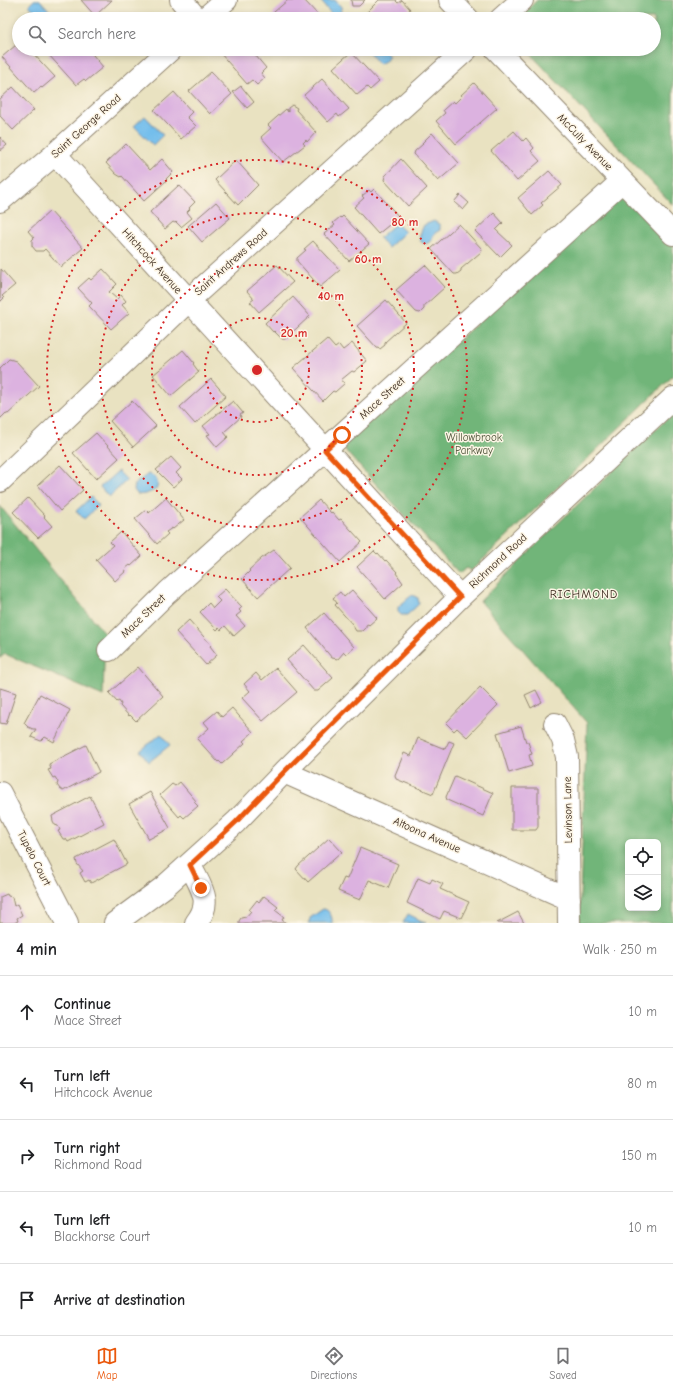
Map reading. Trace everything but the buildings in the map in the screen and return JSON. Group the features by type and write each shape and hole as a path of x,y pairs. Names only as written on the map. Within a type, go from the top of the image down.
{"street":[{"path":"181,0 191,12"},
{"path":"212,12 226,0"},
{"path":"450,0 461,12"},
{"path":"509,12 522,0"},
{"name":"Saint George Road","path":"0,201 55,154 163,56"},
{"name":"Saint Andrews Road","path":"0,480 188,301 459,56"},
{"name":"McCully Avenue","path":"503,56 673,234"},
{"name":"Hitchcock Avenue","path":"55,154 460,597"},
{"name":"Mace Street","path":"109,650 167,593 622,181"},
{"name":"Richmond Road","path":"115,923 164,887 236,822 284,772 460,597 673,398"},
{"name":"Levinson Lane","path":"555,724 563,740 567,757 569,923"},
{"name":"Altoona Avenue","path":"284,772 569,899"},
{"path":"0,776 0,790"},
{"name":"Tupelo Court","path":"0,793 67,923"},
{"path":"190,865 204,894 206,906 203,915 196,923"}],"green space":[{"path":"537,0 673,0 673,205 533,56 661,56 661,12 525,12"},
{"name":"Willowbrook Parkway","path":"615,197 628,199 673,244 673,376 471,571 466,568 459,574 349,455 344,445"},
{"path":"673,413 673,923 579,923 587,723 480,601 549,532"},
{"path":"0,506 105,634 103,696 5,654 0,658"}],"water":[{"path":"34,0 40,0 49,10 47,12 35,12 29,5"},
{"path":"320,0 335,0 342,8 340,10 342,12 330,12"},
{"path":"372,56 388,56 385,61 379,64"},
{"path":"145,116 163,135 153,145 134,126"},
{"path":"434,221 440,225 440,230 434,234 428,243 426,244 421,242 420,237 424,225"},
{"path":"396,223 405,232 388,248 379,238"},
{"path":"118,471 127,480 109,497 100,487"},
{"path":"148,474 156,479 157,488 148,493 137,494 134,490 135,484"},
{"path":"91,497 99,505 84,519 76,511"},
{"path":"412,595 418,598 419,604 407,615 401,615 398,612 398,607"},
{"path":"161,734 170,745 149,762 140,751"},
{"path":"323,909 327,910 330,914 332,923 309,923 310,918"},
{"path":"408,914 426,923 403,923"}],"district":[{"name":"RICHMOND","path":"584,594"}],"route":[{"path":"201,888 190,865 236,822 284,772 460,597 325,450 342,435"}]}
